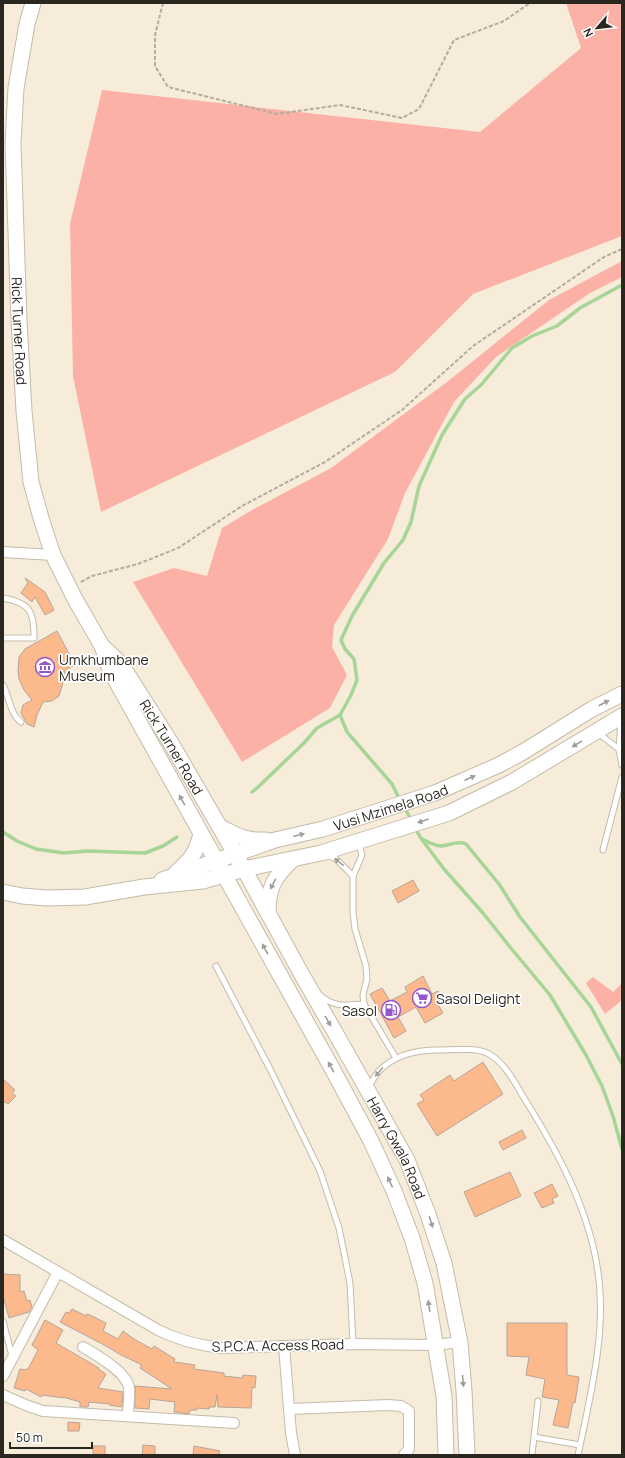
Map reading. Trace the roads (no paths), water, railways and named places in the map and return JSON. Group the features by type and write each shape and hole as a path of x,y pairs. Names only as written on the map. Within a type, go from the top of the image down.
{"main road":[{"name":"Rick Turner Road","path":"33,3 27,24 16,88 13,172 22,365 31,482 53,555 102,646 110,670 216,861"},
{"name":"Rick Turner Road","path":"102,646 121,664 171,742 244,869"},
{"name":"Vusi Mzimela Road","path":"144,887 275,840 323,829 435,793 505,762 592,709 622,694"},
{"name":"Vusi Mzimela Road","path":"3,892 22,896 64,898 100,895 144,887 202,881 244,869 321,853 449,813 512,782 622,716"},
{"path":"220,827 243,839 275,840"},
{"path":"174,875 190,860 194,854 198,847 200,834"},
{"path":"268,914 270,889 282,870 292,860"},
{"name":"Harry Gwala Road","path":"216,861 333,1070 371,1141 394,1191 412,1238 425,1283 444,1396 446,1455"},
{"name":"Harry Gwala Road","path":"244,869 406,1160 428,1214 444,1263 460,1342 467,1455"}],"street":[{"path":"3,552 53,555"},
{"name":"S.P.C.A. Access Road","path":"3,1240 151,1327 178,1339 200,1346 220,1348 353,1344 435,1344 460,1342"},
{"path":"3,1376 58,1272"},
{"path":"284,1346 291,1433 295,1455"},
{"path":"83,1347 114,1368 126,1380 129,1387 128,1416"},
{"path":"3,1395 43,1411 234,1423"},
{"path":"290,1409 388,1405 401,1406 410,1412 408,1449 404,1455"}],"lane":[{"path":"3,598 18,601 28,608 34,620 34,638 3,638"},
{"path":"3,685 13,712 17,719 21,722"},
{"path":"622,716 622,765"},
{"path":"597,732 621,751"},
{"path":"603,850 617,802 622,777"},
{"path":"358,841 362,854 353,876 353,912 355,928 367,971 363,995 364,1004 396,1058"},
{"path":"321,853 335,858 353,876"},
{"path":"216,966 270,1069 320,1171 339,1228 350,1284 353,1344"},
{"path":"302,975 316,992 332,1004 364,1004"},
{"path":"366,1090 380,1070 396,1058 414,1052 435,1050 480,1050 488,1053 510,1075 556,1151 574,1188 592,1243 598,1273 601,1309 597,1354 578,1455"},
{"path":"3,1321 13,1359"},
{"path":"532,1455 538,1401"},
{"path":"534,1437 580,1446"}],"waterway":[{"path":"400,800 392,784 347,732 340,715 357,680 354,659 345,649 341,640 352,616 384,563 403,540 411,522 419,486 442,435 465,399 481,385 512,348 532,336 557,326 580,308 622,285"},
{"path":"252,792 304,743 317,728 340,715"},
{"path":"404,807 412,821"},
{"path":"415,827 420,837 444,869 483,913 550,995 586,1055 602,1086 613,1116 622,1149"},
{"path":"3,832 17,841 36,849 64,853 87,851 145,853 163,846 177,837"},
{"path":"422,839 440,846 456,843 466,844 499,884 520,917 591,1007 622,1064"}],"place":[{"name":"Umkhumbane Museum","path":"45,667"},
{"name":"Sasol Delight","path":"422,998"},
{"name":"Sasol","path":"391,1010"}]}
